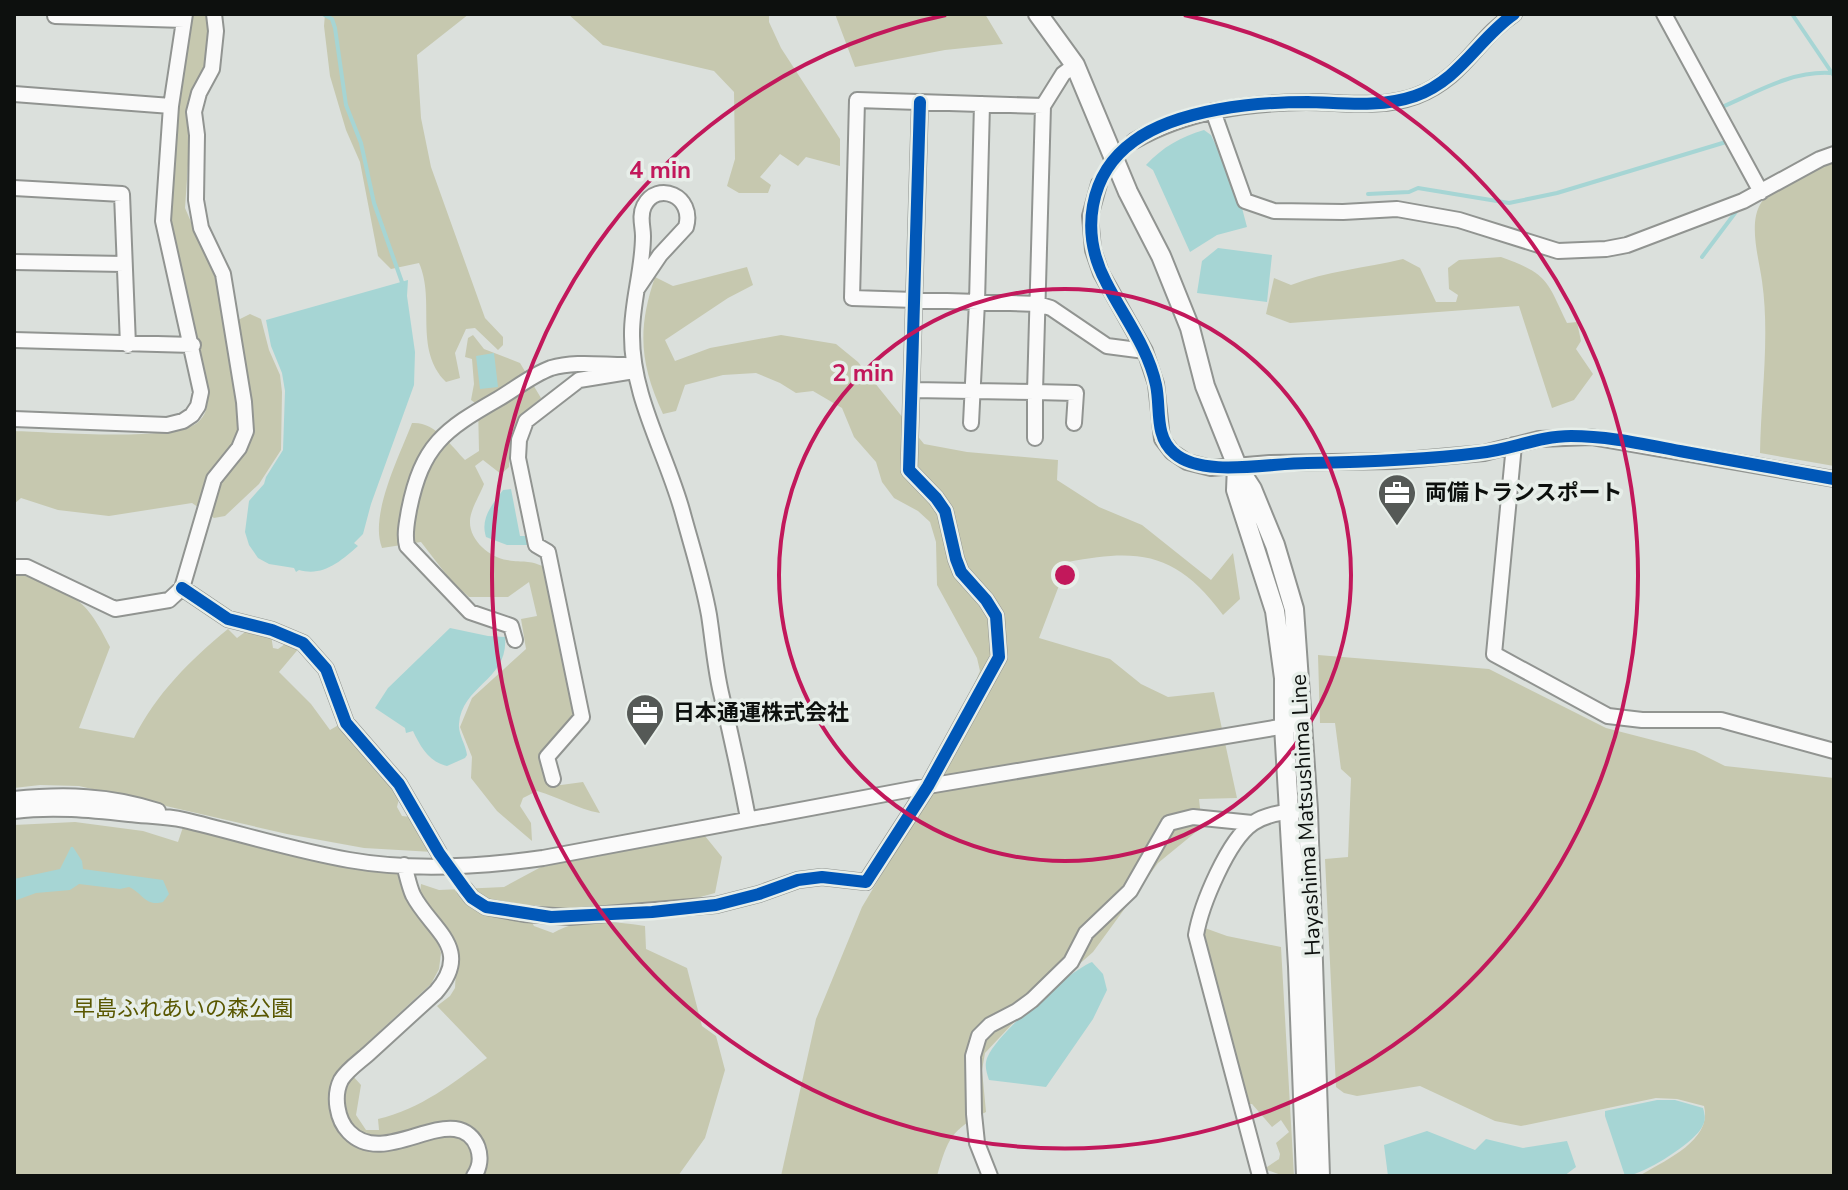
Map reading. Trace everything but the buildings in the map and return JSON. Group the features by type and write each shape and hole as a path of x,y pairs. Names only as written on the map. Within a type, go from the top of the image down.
{"main road":[{"name":"Hayashima Matsushima Line","path":"1038,14 1075,65 1128,192 1161,256 1190,328 1205,386 1237,466 1252,489 1275,545 1294,609 1308,810 1320,1176"},
{"name":"Hayashima Matsushima Line","path":"1237,466 1236,490 1275,611 1284,678 1306,1176"}],"street":[{"path":"14,567 27,567 115,609 169,600 182,588 214,479 239,448 246,431 223,274 201,228 196,200 197,135 194,112 199,93 212,69 216,31 214,14"},
{"path":"1134,141 1180,119 1213,111 1307,102 1353,106 1415,96 1452,76 1514,14"},
{"path":"1664,14 1761,192"},
{"path":"14,419 167,425 183,421 198,406 201,392 163,221 171,106 185,17 55,16"},
{"path":"1035,438 1043,106 1063,74 1075,65"},
{"path":"14,94 171,106"},
{"path":"1043,106 857,100 852,298 1038,304 1051,308 1107,346 1145,351"},
{"path":"465,889 472,898 492,908 538,916 570,917 716,905 798,880 822,877 866,882 928,786 999,657 998,624 986,600 961,572 945,511 909,470 920,102"},
{"path":"971,423 982,104"},
{"path":"1213,111 1245,201 1274,211 1397,209 1459,220 1558,251 1627,245 1743,201 1834,154"},
{"path":"1099,184 1090,216 1093,250 1108,287 1145,351 1156,384 1162,439 1172,452 1187,462 1211,468 1394,461 1484,453 1552,438 1591,437 1834,479"},
{"path":"14,188 122,194 128,345"},
{"path":"637,289 654,262 686,227 687,209 681,200 670,194 655,195 646,202 642,211 642,248 637,289 632,331 634,368 680,501 699,572 748,818"},
{"path":"14,262 124,264"},
{"path":"14,340 193,345"},
{"path":"515,640 511,626 470,612 407,546 406,525 418,476 445,432 541,372 570,365 634,368"},
{"path":"553,779 547,757 582,717 548,552 536,545 518,458 519,440 526,421 579,380 634,368"},
{"path":"913,390 1076,393 1074,423"},
{"path":"1514,445 1494,654 1608,716 1642,720 1721,720 1834,751"},
{"path":"182,588 228,619 272,630 303,643 326,669 346,723 399,784 439,853"},
{"path":"14,799 60,795 131,802 286,848 354,861 404,865 504,863 928,786 1304,724"},
{"path":"14,811 90,810 181,819"},
{"path":"990,1176 977,1143 974,1114 973,1056 979,1036 990,1025 1032,1000 1071,962 1086,933 1130,891 1169,823 1193,817 1252,823 1289,811 1308,810"},
{"path":"1252,823 1222,866 1206,899 1196,935 1260,1176"},
{"path":"404,865 414,896 444,933 450,966 445,981 436,992 342,1079 337,1103 339,1115 345,1129 364,1142 398,1142 443,1130 461,1130 476,1143 480,1154 480,1164 474,1176"}],"green space":[{"path":"191,14 209,14 210,22 205,68 186,108 190,136 185,208 233,319 250,314 261,319 280,375 281,450 259,484 225,516 214,518 192,503 109,516 58,510 21,498 14,504 14,431 164,432 197,423 206,410 207,383 171,218 174,133"},
{"path":"325,14 469,14 417,55 421,118 431,167 485,318 503,337 503,345 498,350 475,328 466,329 455,353 460,378 446,382 430,355 426,293 419,263 391,269 378,256 360,162 346,130 330,76"},
{"path":"568,14 769,14 769,22 781,48 840,139 840,166 806,157 798,166 780,154 760,177 771,185 768,193 739,193 727,186 735,159 734,92 714,71 603,45"},
{"path":"835,14 985,14 1003,44 945,50 855,67"},
{"path":"1834,160 1834,466 1760,453 1765,323 1755,221 1761,203 1774,190 1794,177"},
{"path":"1501,257 1537,274 1549,287 1567,323 1577,322 1581,341 1576,349 1593,374 1574,400 1552,408 1519,306 1290,323 1266,314 1274,278 1291,285 1332,273 1403,259 1420,268 1436,302 1456,302 1458,295 1449,289 1448,268 1459,260"},
{"path":"747,267 753,285 665,340 675,361 710,348 781,335 836,344 858,362 924,444 967,452 1058,460 1057,480 1099,507 1142,525 1211,580 1233,553 1240,599 1223,615 1190,579 1156,560 1117,556 1068,562 1039,638 1110,659 1141,684 1168,697 1214,692 1237,798 1199,799 1202,827 1158,863 1093,952 1016,1020 985,1053 982,1070 986,1112 952,1136 937,1176 781,1176 816,1019 862,907 926,800 980,671 977,658 937,585 936,542 930,522 918,511 894,498 882,482 876,462 854,437 842,408 813,391 796,393 756,373 723,375 685,385 676,411 663,414 650,379 644,347 645,314 655,277 673,286"},
{"path":"473,335 484,349 520,363 541,398 523,414 514,428 509,467 501,474 483,460 475,466 484,484 472,512 471,528 477,541 494,556 545,567 579,714 543,756 553,783 583,782 600,813 537,791 523,798 520,806 531,823 532,841 497,811 471,778 472,757 460,727 472,698 526,649 521,619 537,616 529,582 508,597 469,597 452,582 421,542 382,548 379,534 388,485 412,423 435,430 465,460 479,451 478,405 471,400 474,384 472,359 465,357 468,338"},
{"path":"23,575 76,599 93,617 110,647 79,728 134,738 175,679 228,629 237,638 249,629 271,635 273,648 278,649 288,642 300,647 279,672 311,704 330,730 342,723 400,794 397,807 402,816 411,817 433,852 364,848 287,834 79,786 14,788 14,576"},
{"path":"1318,655 1489,669 1606,728 1695,751 1725,766 1834,778 1834,1176 1639,1176 1684,1148 1701,1130 1705,1118 1704,1106 1677,1099 1656,1098 1521,1126 1495,1121 1420,1086 1357,1096 1336,1087 1325,859 1348,857 1351,778 1341,769 1335,723 1320,723"},
{"name":"早島ふれあいの森公園","path":"75,822 143,831 178,842 183,827 302,858 397,873 435,934 441,953 439,969 431,984 343,1065 361,1085 356,1115 366,1130 379,1130 378,1119 422,1102 487,1058 437,1006 455,988 457,950 452,934 420,894 421,884 439,890 504,887 541,867 705,836 722,857 715,893 671,905 576,912 535,905 528,916 534,926 553,933 587,922 645,926 646,949 687,968 702,1026 716,1036 725,1070 705,1138 678,1176 14,1176 14,825"},
{"path":"1202,927 1227,936 1281,947 1294,1176 1264,1169 1279,1159 1276,1143 1289,1132 1281,1120 1272,1127 1252,1104 1245,1104 1200,938"}],"water":[{"path":"1204,130 1211,135 1238,193 1247,227 1217,235 1190,252 1153,170 1146,165 1172,143"},
{"path":"1218,248 1272,255 1267,302 1197,293 1202,261"},
{"path":"408,280 407,296 415,352 414,385 363,534 354,543 358,546 338,562 316,571 296,572 294,568 269,564 258,558 245,532 249,501 264,484 283,450 285,391 266,320"},
{"path":"494,353 498,387 480,389 476,356"},
{"path":"511,489 520,536 527,536 528,545 507,545 486,537 488,512 503,490"},
{"path":"450,628 505,637 500,663 462,711 459,728 467,755 447,766 430,757 413,731 406,733 405,728 375,708 388,688"},
{"path":"71,847 82,861 83,869 163,880 169,894 163,902 152,903 129,887 120,889 79,884 70,890 36,893 14,901 14,879 60,869"},
{"path":"1092,962 1103,974 1107,990 1093,1019 1046,1087 989,1080 987,1059 1005,1033 1052,990"},
{"path":"1657,1100 1675,1100 1703,1108 1703,1124 1697,1134 1667,1158 1643,1171 1625,1176 1605,1111"},
{"path":"1427,1131 1475,1150 1486,1139 1523,1148 1567,1141 1576,1167 1564,1176 1388,1176 1384,1145"}],"waterway":[{"path":"323,14 332,19 335,28 346,105 361,143 374,203 403,285"},
{"path":"1792,14 1834,76"},
{"path":"1723,109 1788,79 1830,73"},
{"path":"1368,194 1409,192 1418,188 1509,203 1557,193 1726,142"},
{"path":"1702,257 1738,209"}],"tunnel":[{"path":"1099,184 1113,160 1134,141"},
{"path":"444,860 465,889"}],"cycle path":[{"path":"1514,14 1457,70 1431,89 1415,96 1375,103 1287,102 1218,110 1172,121 1152,130 1119,155 1098,187 1091,225 1093,244 1106,282 1152,371 1159,421 1168,446 1186,461 1237,467 1436,457 1491,451 1547,438 1586,436 1834,479"},
{"path":"182,588 228,619 272,630 303,643 326,669 346,723 399,784 439,853 465,889 486,907 551,917 652,912 716,905 798,880 822,877 866,882 928,786 999,657 996,616 961,572 945,511 909,470 920,102"}],"place":[{"name":"両備トランスポート","path":"1397,527"},
{"name":"日本通運株式会社","path":"645,747"}]}
